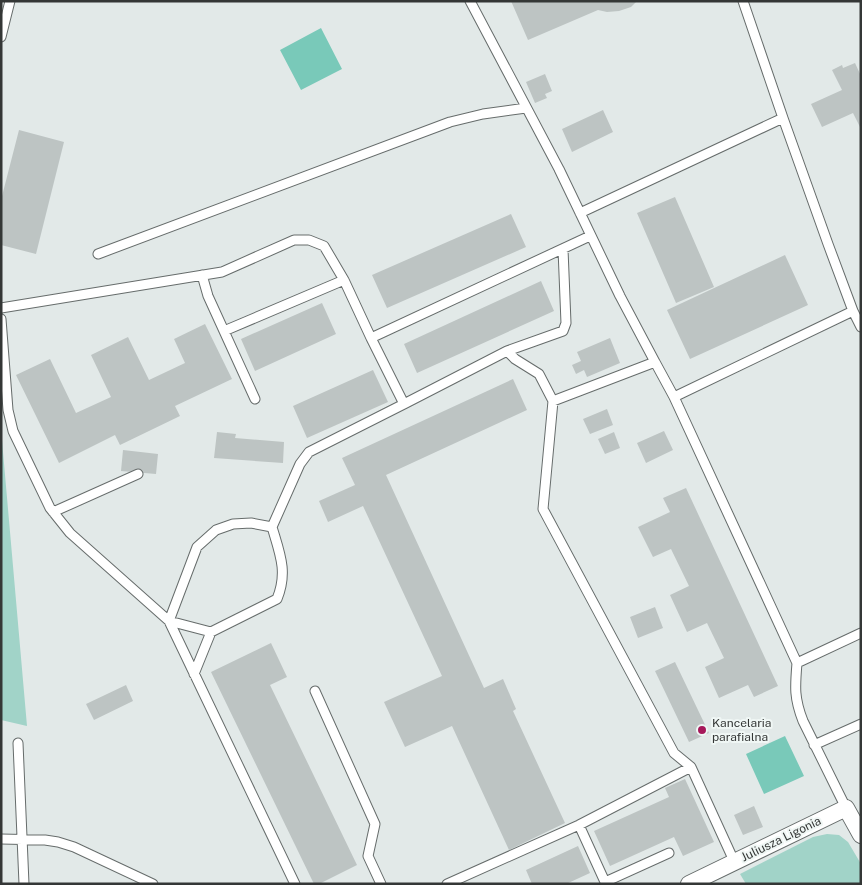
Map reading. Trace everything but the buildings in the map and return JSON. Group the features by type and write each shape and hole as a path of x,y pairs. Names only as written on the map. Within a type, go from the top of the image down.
{"street":[{"path":"846,808 861,835"},
{"name":"Juliusza Ligonia","path":"698,881 734,861 846,808"}],"lane":[{"path":"1,37 10,1"},
{"path":"470,1 580,213 620,296 674,397 797,663 796,699 803,722 846,808"},
{"path":"743,1 783,118 853,311 861,327"},
{"path":"98,254 450,122 483,114 526,108"},
{"path":"580,213 783,118"},
{"path":"371,338 590,236"},
{"path":"1,308 222,272 294,240 309,240 324,246 344,280 404,404"},
{"path":"169,621 211,632 277,599 282,587 283,564 272,527 300,464 309,452 507,351 564,331 566,323 563,248"},
{"path":"202,275 208,296 255,399"},
{"path":"224,331 344,280"},
{"path":"674,397 853,311"},
{"path":"1,319 8,410 13,431 50,508 70,533 169,621 295,884"},
{"path":"507,351 515,359 540,374 553,402 543,509 674,754 691,767 734,861"},
{"path":"553,402 655,362"},
{"path":"53,512 138,474"},
{"path":"169,621 196,547 216,530 232,524 251,523 272,527"},
{"path":"194,674 211,632"},
{"path":"797,663 861,633"},
{"path":"315,691 375,824 368,856 381,884"},
{"path":"814,745 861,724"},
{"path":"18,743 24,884"},
{"path":"447,884 579,825 691,767"},
{"path":"579,825 603,883 669,853"},
{"path":"1,839 58,842 153,884"}],"shaded area":[{"path":"321,28 342,69 301,90 280,50"},
{"path":"1,429 27,726 1,720"},
{"path":"785,736 804,776 764,794 746,754"},
{"path":"827,834 839,835 848,842 861,864 861,884 746,884 740,874 813,837"}],"place":[{"name":"Kancelaria parafialna","path":"702,730"}]}
